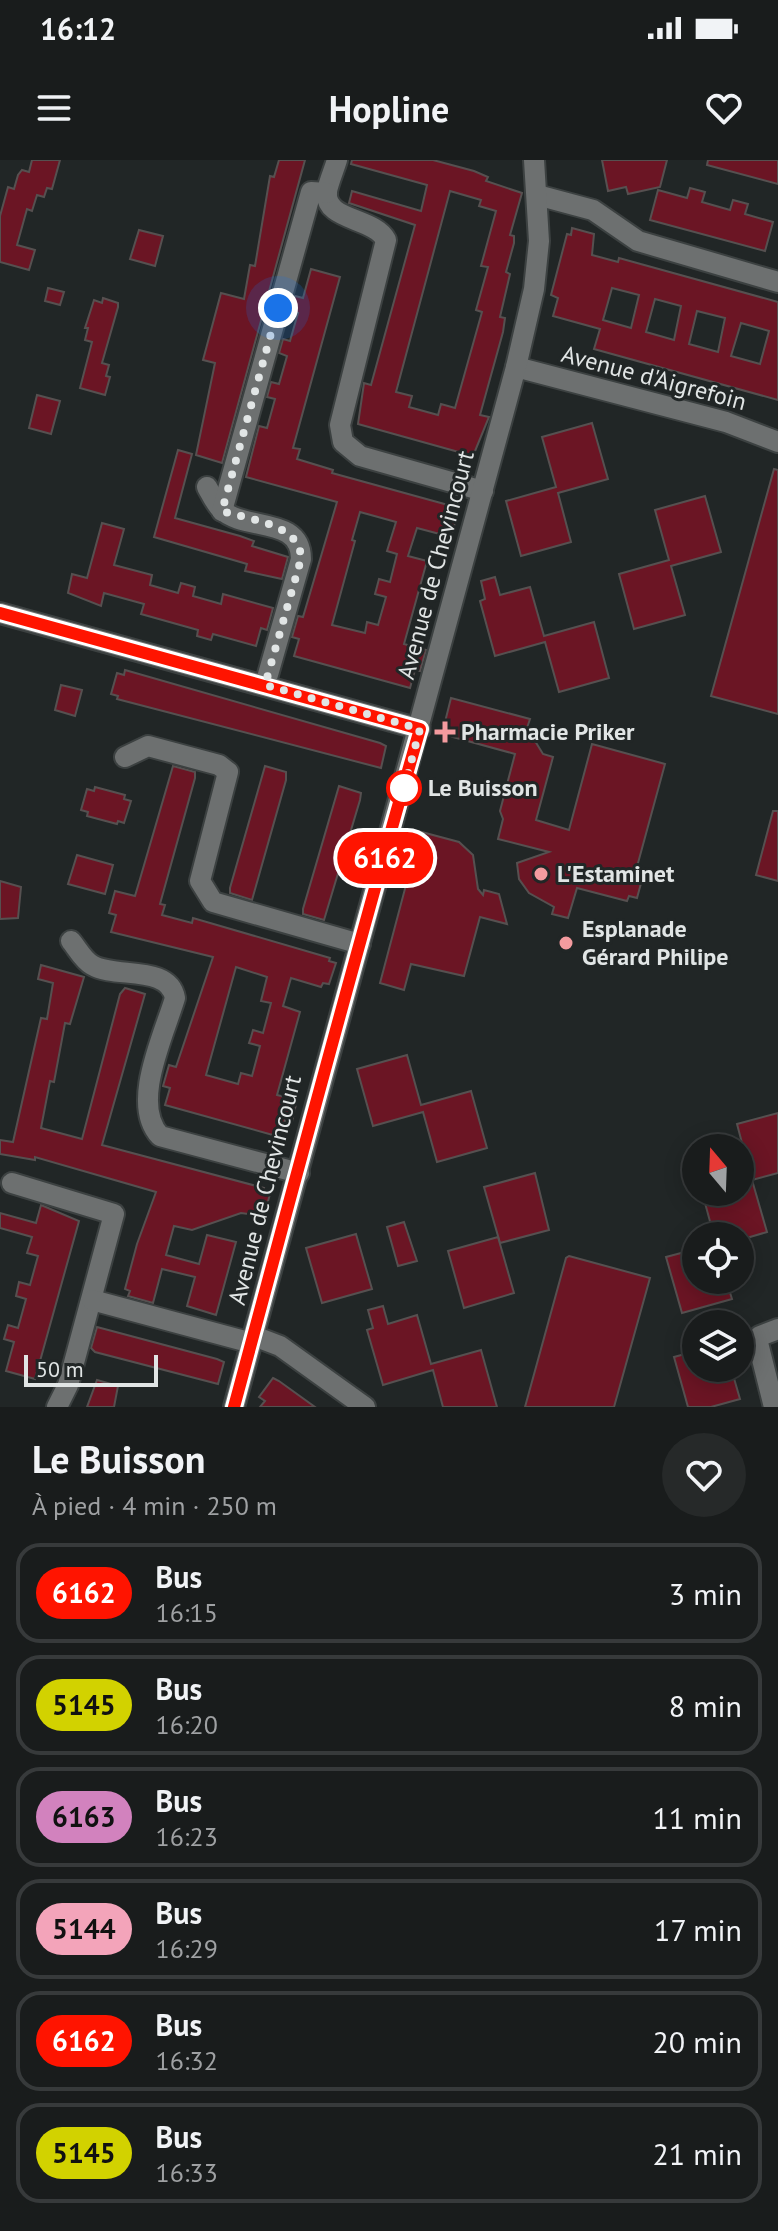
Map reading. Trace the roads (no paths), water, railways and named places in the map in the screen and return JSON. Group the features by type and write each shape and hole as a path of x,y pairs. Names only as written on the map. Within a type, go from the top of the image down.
{"street":[{"path":"337,160 327,193 334,210 372,224 386,240 340,425 343,442 360,456 483,491"},
{"name":"Avenue de Chevincourt","path":"234,1407 516,367 536,273 539,241 537,195 530,161"},
{"path":"222,511 311,192 327,193"},
{"path":"537,195 593,210 638,241 776,276"},
{"name":"Avenue d'Aigrefoin","path":"516,367 726,422 778,442"},
{"path":"207,487 222,511 284,531 295,536 301,546 301,559 265,685"},
{"path":"0,613 420,729"},
{"path":"125,757 148,746 219,765 228,772 200,881 213,902 360,944"},
{"path":"71,941 92,965 164,980 173,989 175,998 147,1094 149,1120 160,1136 299,1173"},
{"path":"12,1183 114,1214 68,1385 57,1407"},
{"path":"92,1300 280,1346 365,1407"},
{"path":"774,1407 758,1343 760,1336 778,1329"}],"place":[{"name":"Pharmacie Priker","path":"445,732"},
{"name":"Le Buisson","path":"404,788"},
{"name":"L'Estaminet","path":"541,874"},
{"name":"Esplanade Gérard Philipe","path":"566,943"}]}
